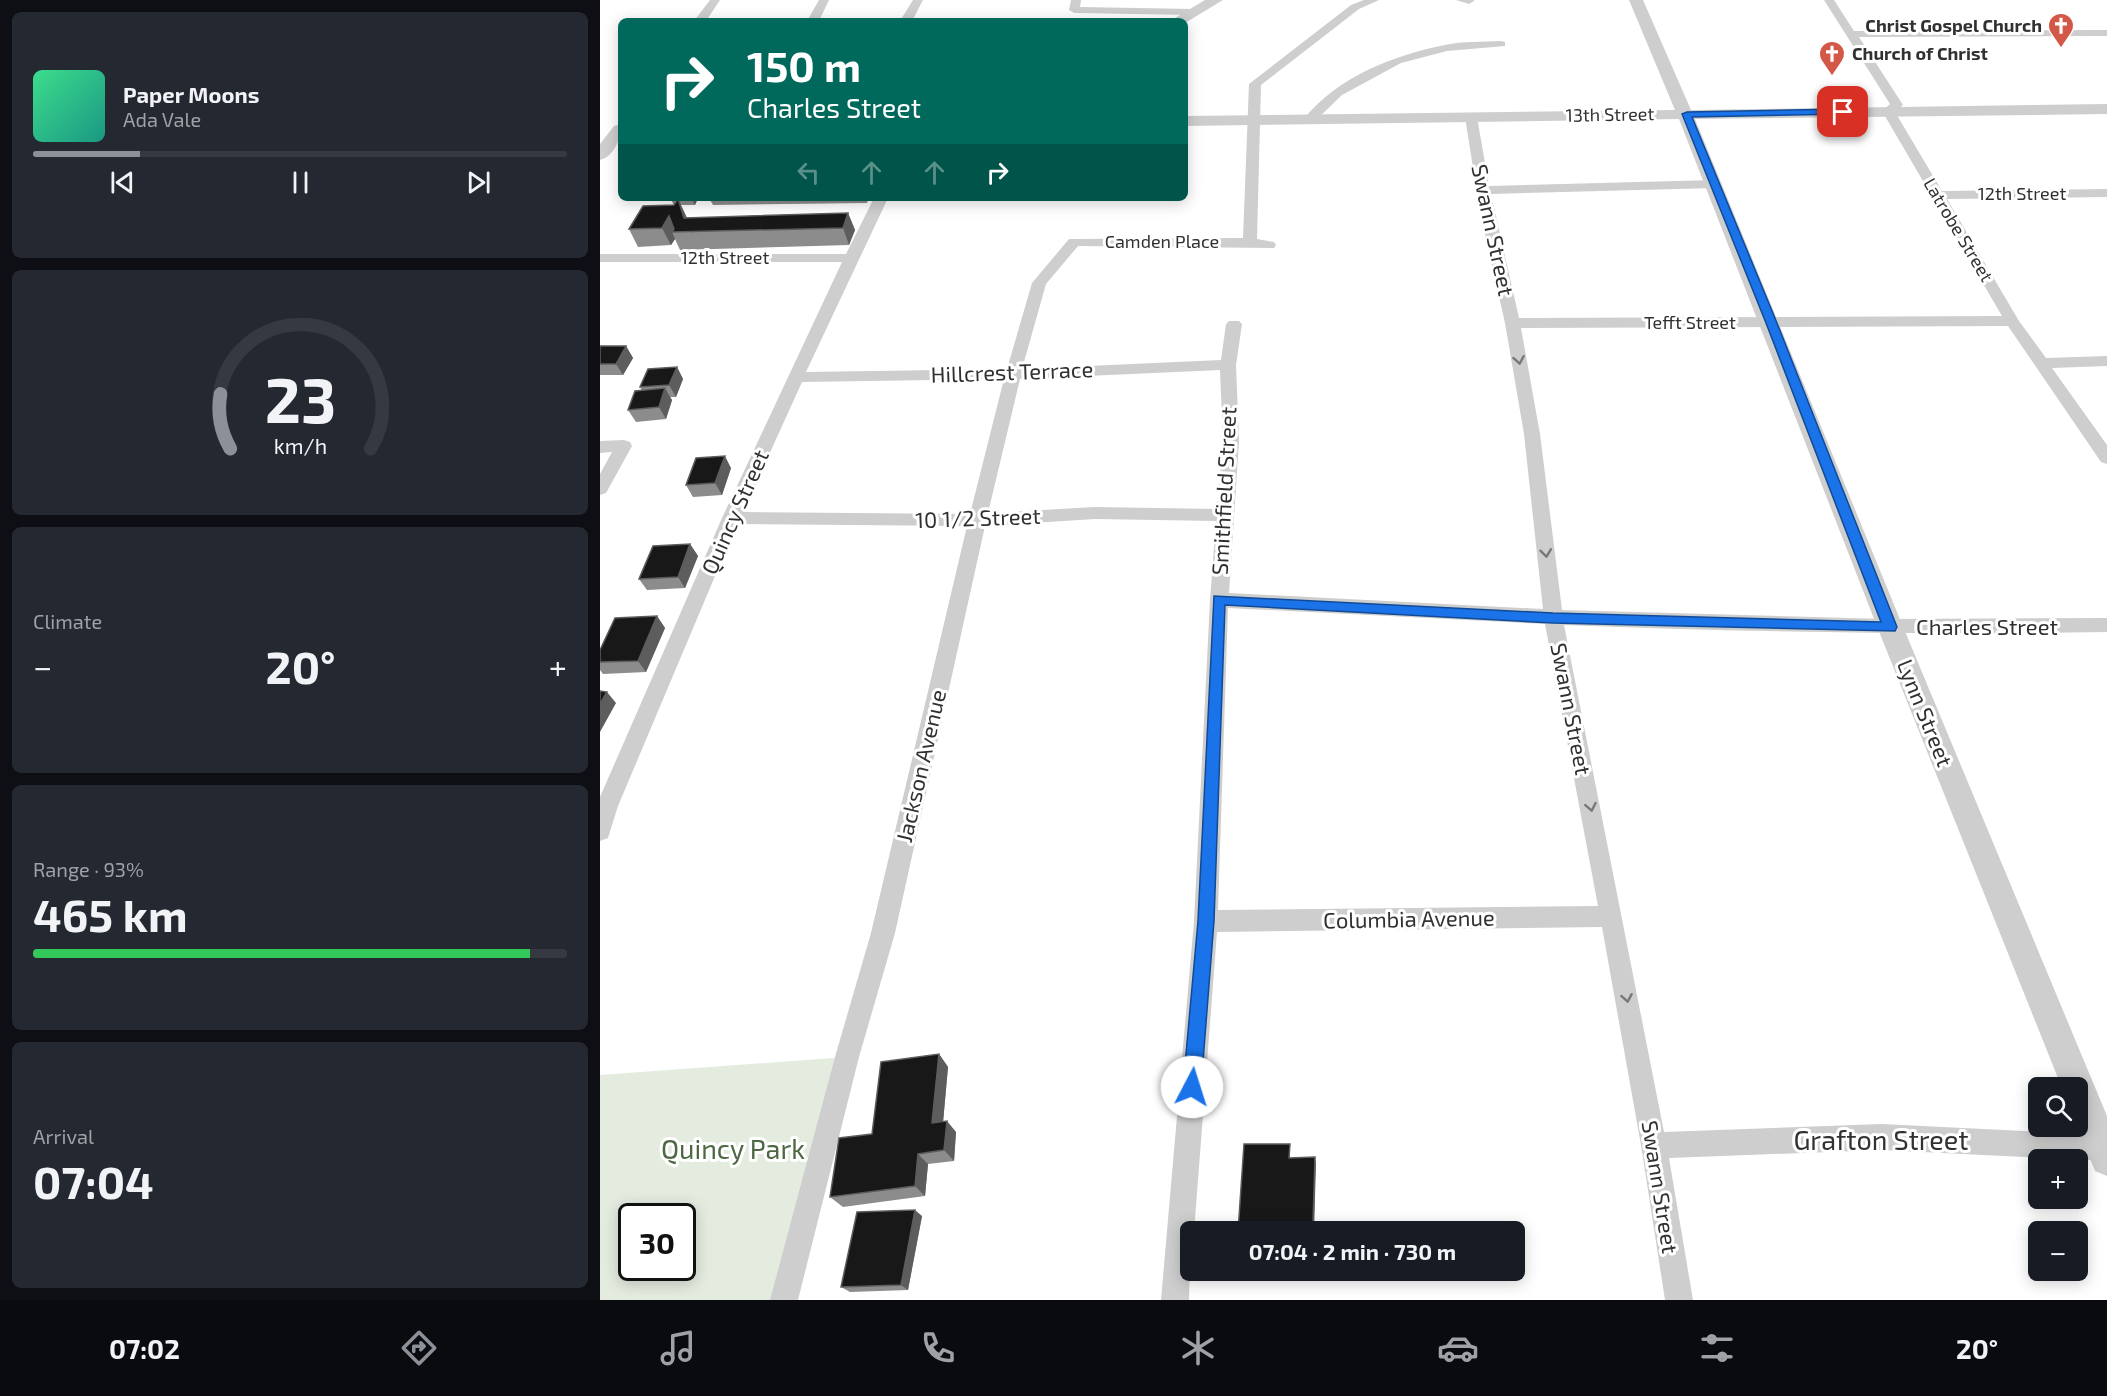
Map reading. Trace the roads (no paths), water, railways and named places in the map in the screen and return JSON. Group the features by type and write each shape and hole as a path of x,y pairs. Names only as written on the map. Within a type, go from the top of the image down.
{"street":[{"path":"701,18 715,0"},
{"path":"815,18 825,0"},
{"path":"908,18 918,0"},
{"path":"1182,18 1216,0"},
{"name":"Camden Place","path":"1250,242 1255,84 1355,7 1374,0"},
{"path":"1461,0 1469,1"},
{"name":"Lynn Street","path":"1636,0 1687,114 1772,323 1890,627 2106,1151"},
{"name":"Latrobe Street","path":"1829,0 1897,105 1888,111 2012,321 2107,458"},
{"path":"1075,5 1192,12"},
{"path":"1851,34 2107,33"},
{"path":"1310,119 1338,92 1397,61 1447,48 1501,44"},
{"name":"13th Street","path":"1188,121 2107,109"},
{"name":"Swann Street","path":"1471,117 1484,190 1513,323 1532,434 1553,618 1612,916 1654,1145 1679,1300"},
{"path":"600,129 618,128"},
{"path":"600,155 618,132"},
{"path":"1484,190 1715,184"},
{"name":"12th Street","path":"1937,195 2107,194"},
{"name":"Quincy Street","path":"600,831 607,806 731,518 880,201"},
{"name":"Camden Place","path":"1074,242 1250,242 1269,245"},
{"name":"Jackson Avenue","path":"784,1300 847,1057 883,933 977,520 1013,374 1039,283 1074,242"},
{"name":"12th Street","path":"600,258 851,258"},
{"name":"Tefft Street","path":"1513,323 2012,321"},
{"name":"Smithfield Street","path":"1175,1300 1206,921 1219,600 1231,441 1228,365 1234,324"},
{"path":"2041,363 2107,361"},
{"name":"Hillcrest Terrace","path":"796,377 1013,374 1228,365"},
{"path":"600,447 624,446 600,489"},
{"name":"10 1/2 Street","path":"731,518 977,520 1095,513 1225,514"},
{"name":"Charles Street","path":"1219,600 1553,618 1890,627 2107,625"},
{"name":"Columbia Avenue","path":"1206,921 1612,916"},
{"name":"Grafton Street","path":"1654,1145 1882,1137 2106,1151"}],"place":[{"name":"Christ Gospel Church","path":"2061,49"},
{"name":"Church of Christ","path":"1832,77"}],"park label":[{"name":"Quincy Park","path":"733,1150"}]}
